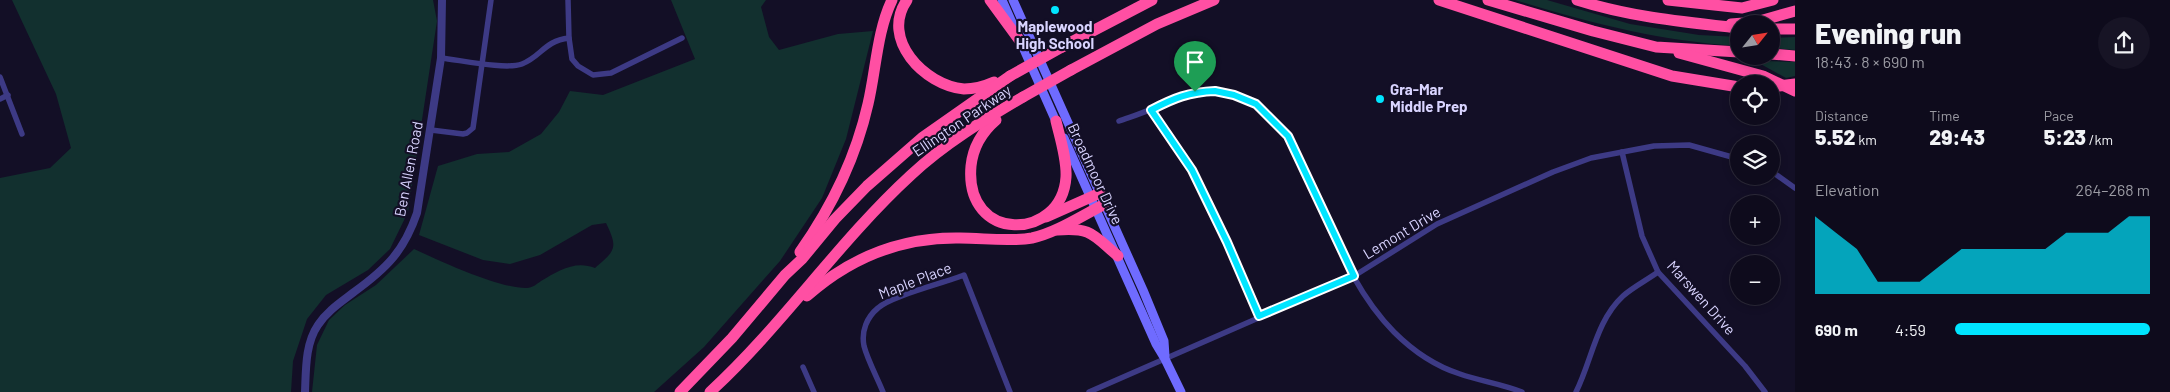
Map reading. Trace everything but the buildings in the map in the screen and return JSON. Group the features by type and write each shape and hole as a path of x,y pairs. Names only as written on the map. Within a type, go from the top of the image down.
{"highway":[{"path":"785,275 825,213 848,164 866,112 885,20 892,0"},
{"path":"907,0 901,12 899,22 902,44 914,62 928,76 947,85 966,89 986,85 1010,76"},
{"path":"990,0 1020,41"},
{"name":"Ellington Parkway","path":"680,392 732,338 785,275 802,259 850,203 901,155 941,124 1010,76 1152,0"},
{"name":"Ellington Parkway","path":"710,392 778,322 845,242 911,174 955,140 1023,97 1157,24 1214,0"},
{"path":"1439,0 1672,76 1730,86"},
{"path":"1488,0 1592,31 1763,76 1795,91"},
{"path":"1577,0 1594,6 1666,20 1730,27"},
{"path":"1668,0 1742,8 1774,0"},
{"path":"1718,25 1756,22 1795,11"},
{"path":"1780,29 1795,29"},
{"path":"1656,47 1730,51"},
{"path":"1780,55 1795,56"},
{"path":"1780,86 1795,84"},
{"path":"1023,97 982,133 974,153 971,179 977,204 990,218 1007,224 1026,224 1098,201"},
{"path":"1035,222 1048,213 1058,202 1065,185 1066,169 1056,120"},
{"path":"1053,231 1098,201"},
{"path":"778,322 838,271 884,248 904,243 936,238 1030,238 1053,231 1076,229 1086,231 1099,239 1118,256"}],"main road":[{"name":"Broadmoor Drive","path":"1002,0 1056,120 1098,201 1164,341 1165,359"},
{"name":"Broadmoor Drive","path":"1013,0 1098,201 1118,256 1156,344 1181,392"}],"street":[{"name":"Ben Allen Road","path":"305,392 309,345 317,326 332,308 381,270 399,253 417,213 441,58 442,0"},
{"path":"431,130 463,134 471,132 473,128 491,0"},
{"path":"568,0 569,38 572,59 578,66 593,75 610,73 682,38"},
{"path":"441,58 510,66 522,64 557,39 569,38"},
{"path":"0,77 22,134"},
{"path":"1119,121 1151,110 1178,96 1195,92 1215,91 1234,95 1256,104 1288,136 1354,276 1377,312 1409,346 1433,362 1460,374 1522,392"},
{"path":"0,99 8,95"},
{"path":"1151,110 1192,170 1227,242 1259,316"},
{"name":"Lemont Drive","path":"1089,392 1354,276 1438,224 1553,172 1597,156 1654,146 1689,145 1730,156"},
{"name":"Marswen Drive","path":"1622,152 1642,236 1658,272 1745,366 1765,392"},
{"path":"1780,177 1795,188"},
{"path":"1576,392 1600,330 1611,310 1624,295 1658,272"},
{"name":"Maple Place","path":"883,392 864,346 864,334 868,318 879,306 964,276 1010,392"},
{"path":"804,367 814,392"}],"green space":[{"path":"12,0 433,0 437,21 408,212 390,249 368,270 326,295 307,319 293,361 291,392 0,392 0,178 50,168 71,148 56,94"},
{"path":"671,0 766,0 761,7 769,37 779,50 838,34 873,31 846,139 822,198 780,261 704,347 654,392 312,392 317,345 329,320 345,305 376,285 414,249 486,279 515,287 527,288 533,287 567,268 581,265 595,268 607,257 613,248 613,243 606,223 592,225 540,255 510,264 483,260 419,235 438,166 477,154 509,152 541,134 559,112 570,91 603,95 695,59"},
{"path":"1515,0 1547,0 1630,24 1699,35 1730,37 1730,45 1653,35 1571,16"},
{"path":"1795,37 1795,50 1780,49 1780,38"},
{"path":"1780,62 1795,62 1795,76 1786,78 1762,65 1780,65"}],"place":[{"name":"Maplewood High School","path":"1055,10"},
{"name":"Gra-Mar Middle Prep","path":"1380,99"}],"route":[{"path":"1215,91 1234,95 1256,104 1288,136 1354,276 1311,296 1259,316 1227,242 1192,170 1151,110 1178,96 1195,92 1215,91"}]}
